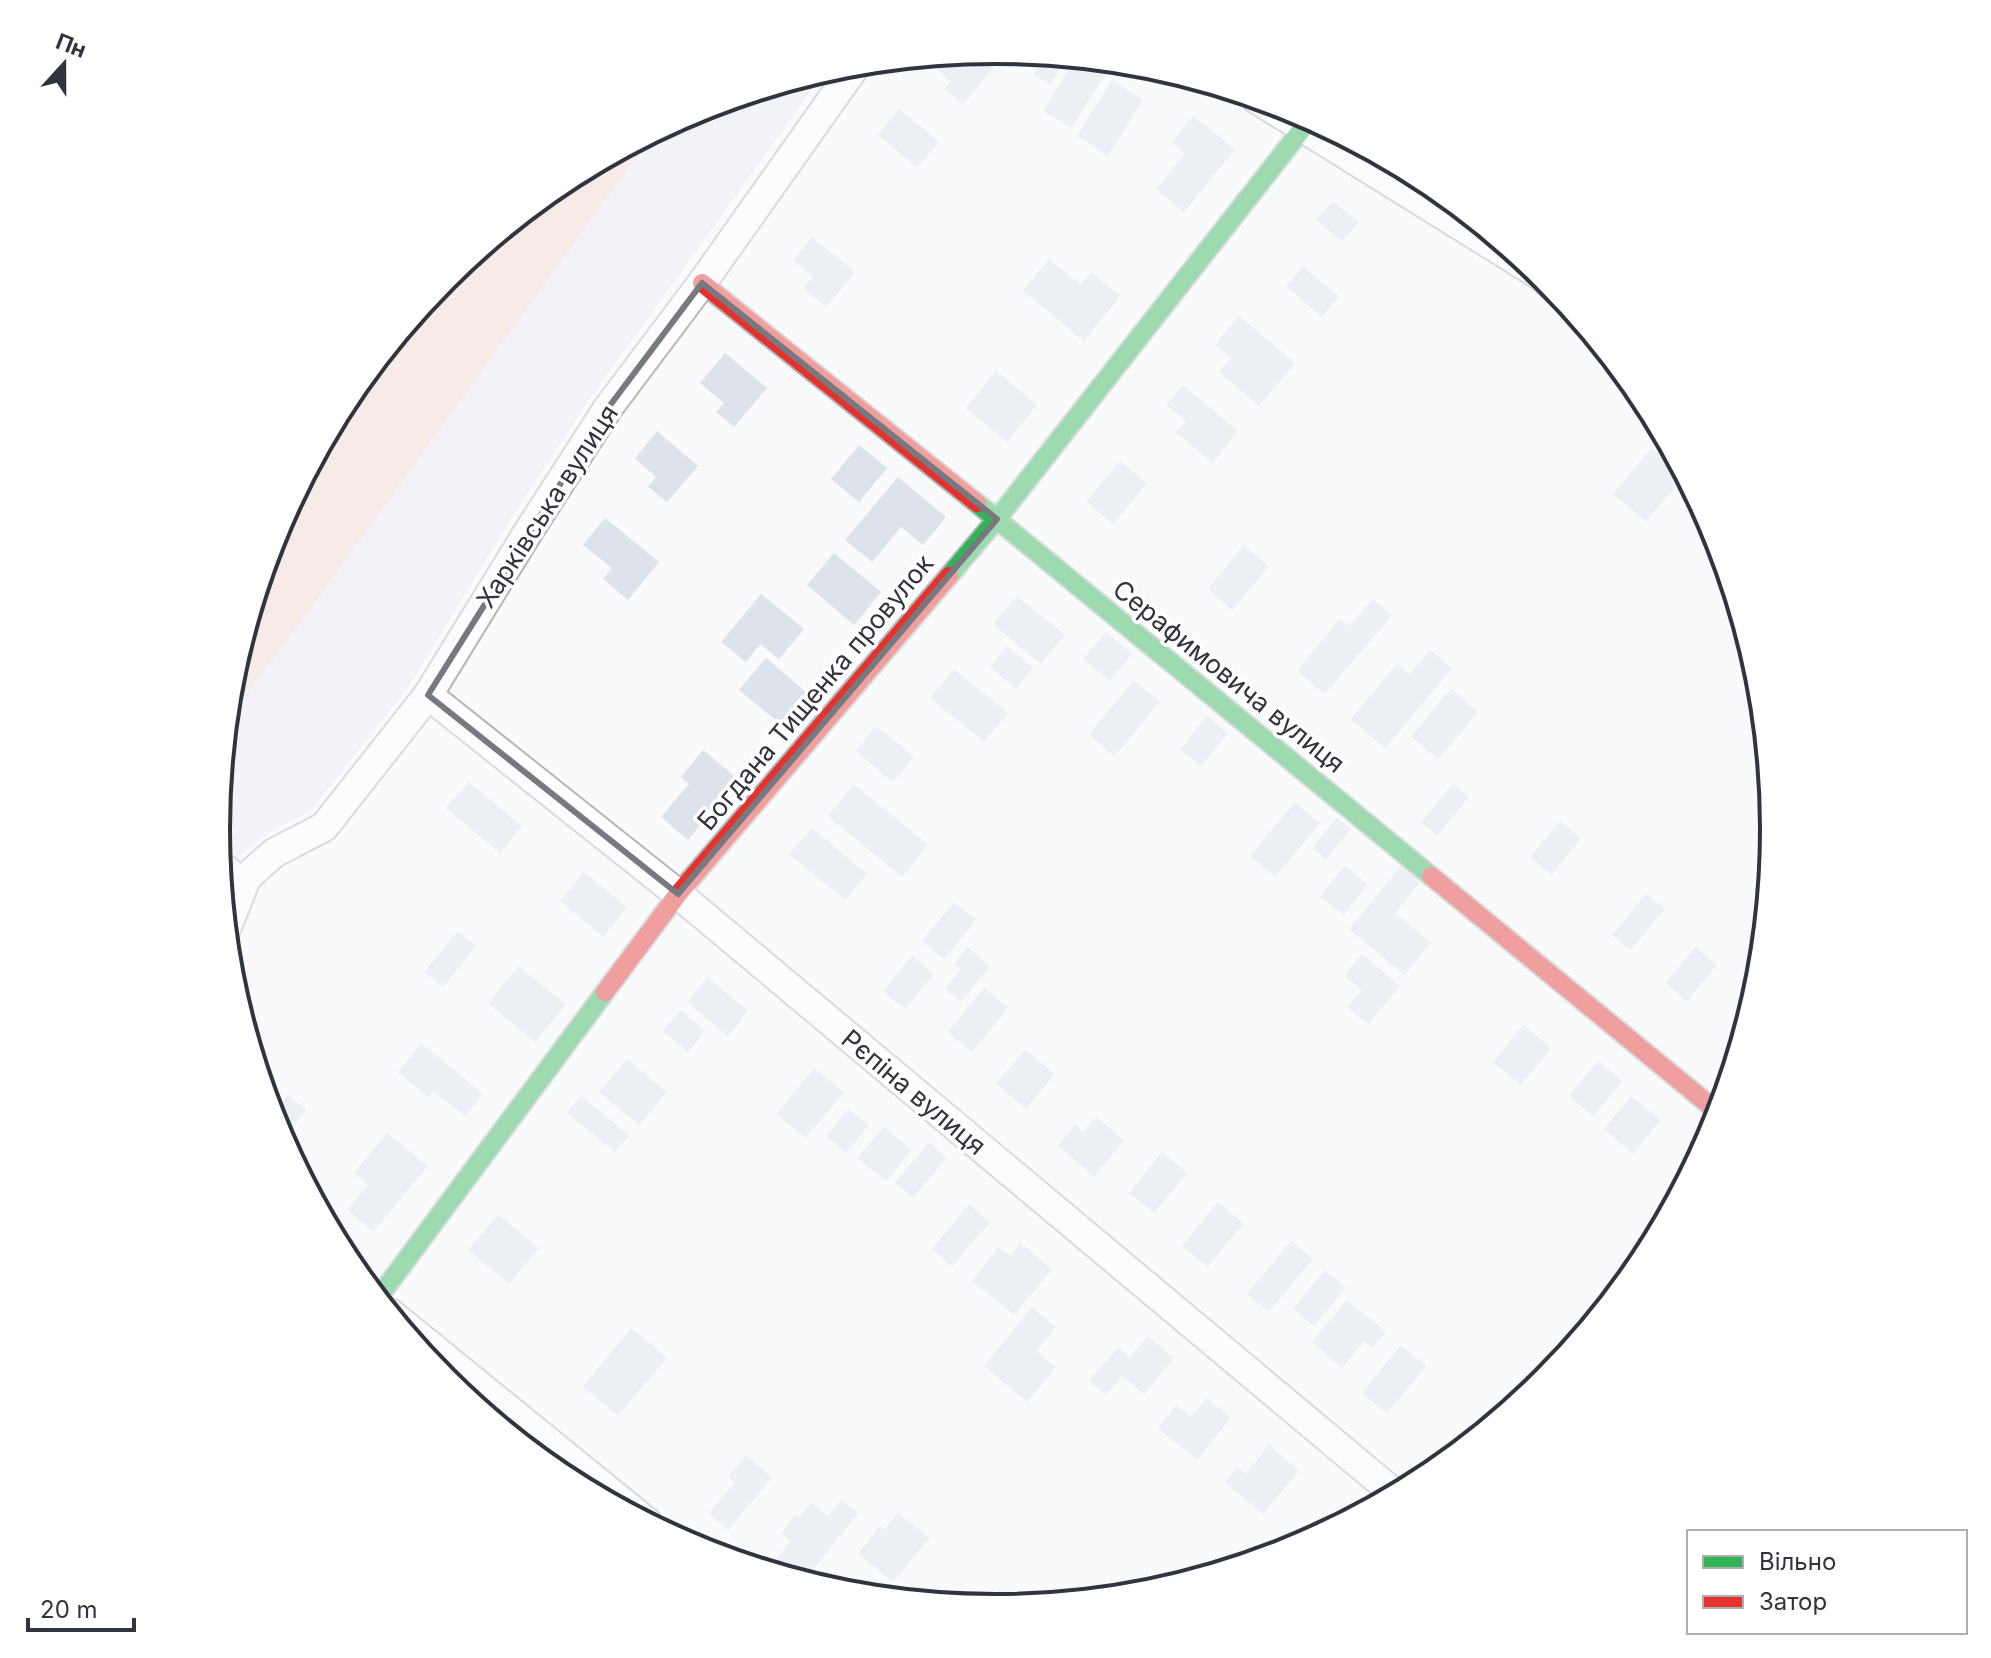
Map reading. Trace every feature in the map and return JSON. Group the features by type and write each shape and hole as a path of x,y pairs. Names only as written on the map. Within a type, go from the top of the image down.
{"street":[{"name":"Харківська вулиця","path":"234,904 247,877 274,853 324,827 428,695 608,408 702,283 846,79"},
{"name":"Богдана Тищенка провулок","path":"385,1289 678,894 997,519 1303,129"},
{"path":"1308,131 1482,239"},
{"name":"Серафимовича вулиця","path":"702,283 997,519 1709,1105"},
{"name":"Рєпіна вулиця","path":"428,695 678,894 1386,1487"},
{"path":"438,1352 600,1484"}],"lane":[{"path":"231,865 247,877"}],"highlighted area":[{"path":"702,283 997,519 678,894 428,695 608,408"}],"shaded area":[{"path":"814,86 591,397 512,517 411,683 311,811 262,836 231,864 232,779 237,729 257,631 271,583 309,491 359,404 389,363 420,325 491,254 570,193 613,166 703,122"},
{"path":"639,152 242,699 257,631 289,536 309,491 359,404 420,325 491,254 570,193"}],"building":[{"path":"991,64 994,67 963,104 945,89 951,81 935,67"},
{"path":"1040,66 1061,68 1050,85 1034,75"},
{"path":"1070,68 1106,73 1071,128 1043,111"},
{"path":"1112,80 1143,100 1108,156 1077,136"},
{"path":"899,109 939,142 917,168 878,135"},
{"path":"1193,116 1235,149 1184,212 1156,189 1185,154 1172,143"},
{"path":"1333,201 1359,222 1342,242 1316,220"},
{"path":"812,237 855,272 826,307 803,288 813,277 793,260"},
{"path":"1049,259 1081,285 1091,272 1120,296 1084,341 1023,291"},
{"path":"1303,266 1339,297 1322,317 1286,286"},
{"path":"1239,316 1295,363 1259,406 1219,372 1231,358 1215,345"},
{"path":"725,353 767,388 734,427 716,412 724,403 700,383"},
{"path":"996,371 1037,405 1007,442 966,408"},
{"path":"1183,385 1238,431 1212,463 1176,432 1186,421 1166,405"},
{"path":"657,431 698,466 667,502 648,487 656,477 635,459"},
{"path":"859,445 887,468 859,502 831,479"},
{"path":"1652,448 1664,458 1678,484 1646,522 1613,494"},
{"path":"1120,461 1147,483 1113,524 1086,501"},
{"path":"898,477 946,517 923,545 901,527 872,562 845,540"},
{"path":"605,518 659,562 628,600 603,579 612,568 583,545"},
{"path":"1244,545 1269,566 1232,610 1208,589"},
{"path":"834,553 881,592 854,625 807,585"},
{"path":"761,594 804,629 779,659 760,644 746,662 721,642"},
{"path":"1017,596 1065,635 1041,664 993,624"},
{"path":"1373,599 1392,615 1325,694 1297,671 1340,619 1350,626"},
{"path":"1106,632 1132,654 1110,681 1083,659"},
{"path":"1007,646 1033,668 1016,689 990,667"},
{"path":"1430,650 1452,668 1385,748 1351,719 1397,664 1410,674"},
{"path":"766,658 811,696 784,727 739,690"},
{"path":"954,669 1008,713 984,742 930,698"},
{"path":"1134,680 1160,702 1114,756 1089,734"},
{"path":"1451,689 1478,712 1438,759 1411,736"},
{"path":"1207,716 1228,733 1201,766 1180,749"},
{"path":"876,726 914,757 893,782 856,751"},
{"path":"703,750 738,779 688,840 661,817 689,784 681,777"},
{"path":"469,782 522,826 500,853 446,808"},
{"path":"854,784 928,845 902,877 828,816"},
{"path":"1453,784 1469,797 1437,836 1421,822"},
{"path":"1295,802 1320,823 1275,877 1250,856"},
{"path":"1337,818 1351,829 1326,859 1312,848"},
{"path":"1560,821 1581,839 1551,875 1530,857"},
{"path":"812,828 867,874 845,900 789,854"},
{"path":"1402,865 1421,881 1395,913 1431,943 1404,975 1349,929"},
{"path":"1345,866 1368,885 1343,915 1320,896"},
{"path":"584,872 627,907 603,937 560,901"},
{"path":"1646,894 1665,909 1630,950 1612,935"},
{"path":"954,902 976,920 944,959 922,941"},
{"path":"458,931 476,946 443,987 424,972"},
{"path":"967,947 990,966 961,1002 945,989 961,969 954,964"},
{"path":"1696,947 1717,965 1687,1001 1665,983"},
{"path":"1362,954 1400,986 1368,1024 1347,1007 1362,990 1344,976"},
{"path":"912,956 934,974 905,1009 883,991"},
{"path":"519,966 566,1005 535,1042 488,1003"},
{"path":"708,977 748,1011 728,1036 687,1002"},
{"path":"984,988 1008,1008 972,1052 948,1032"},
{"path":"681,1010 705,1031 688,1052 663,1031"},
{"path":"1523,1025 1551,1048 1521,1085 1493,1062"},
{"path":"421,1043 483,1094 465,1116 433,1091 428,1097 398,1072"},
{"path":"1025,1050 1055,1074 1026,1109 996,1084"},
{"path":"627,1059 667,1092 639,1125 599,1092"},
{"path":"1598,1061 1623,1081 1593,1116 1569,1096"},
{"path":"814,1068 844,1092 805,1138 776,1114"},
{"path":"288,1095 306,1110 291,1128 289,1122 282,1103"},
{"path":"581,1096 629,1135 615,1152 567,1113"},
{"path":"1631,1096 1661,1120 1633,1154 1604,1129"},
{"path":"848,1109 869,1125 846,1153 826,1136"},
{"path":"1096,1117 1124,1140 1094,1177 1058,1146 1075,1125 1083,1132"},
{"path":"884,1127 912,1150 886,1181 857,1158"},
{"path":"387,1133 428,1166 373,1232 347,1210 368,1185 354,1173"},
{"path":"929,1143 947,1158 913,1198 895,1183"},
{"path":"1162,1152 1187,1173 1154,1213 1129,1193"},
{"path":"1218,1202 1244,1224 1207,1267 1182,1246"},
{"path":"969,1204 990,1222 952,1266 932,1249"},
{"path":"498,1214 539,1248 509,1284 468,1250"},
{"path":"1291,1241 1313,1259 1269,1312 1247,1294"},
{"path":"1020,1243 1052,1269 1014,1315 972,1281 999,1247 1010,1256"},
{"path":"1325,1270 1346,1287 1314,1326 1293,1309"},
{"path":"1347,1300 1386,1332 1372,1348 1364,1341 1342,1368 1312,1342"},
{"path":"1032,1307 1056,1327 1036,1351 1056,1367 1027,1402 984,1366"},
{"path":"631,1328 667,1358 618,1416 583,1387"},
{"path":"1148,1336 1174,1358 1144,1394 1122,1376 1106,1395 1089,1381 1118,1347 1130,1357"},
{"path":"1401,1345 1426,1366 1387,1413 1362,1393"},
{"path":"1207,1398 1231,1418 1197,1460 1158,1428 1177,1405 1191,1417"},
{"path":"1269,1445 1299,1471 1263,1514 1225,1482 1237,1467 1246,1474"},
{"path":"746,1455 772,1477 728,1530 709,1513 735,1483 728,1477"},
{"path":"842,1500 858,1514 811,1571 775,1561 791,1541 781,1533 796,1514 799,1517 811,1503 828,1516"},
{"path":"898,1513 930,1538 893,1582 858,1554 879,1527 884,1530"}],"traffic: fast":[{"path":"949,576 1303,129"},
{"path":"977,503 1431,876"},
{"path":"385,1289 605,992"}],"traffic: jam":[{"path":"702,283 977,503"},
{"path":"605,992 678,894 949,576"},
{"path":"1431,876 1709,1105"}]}
